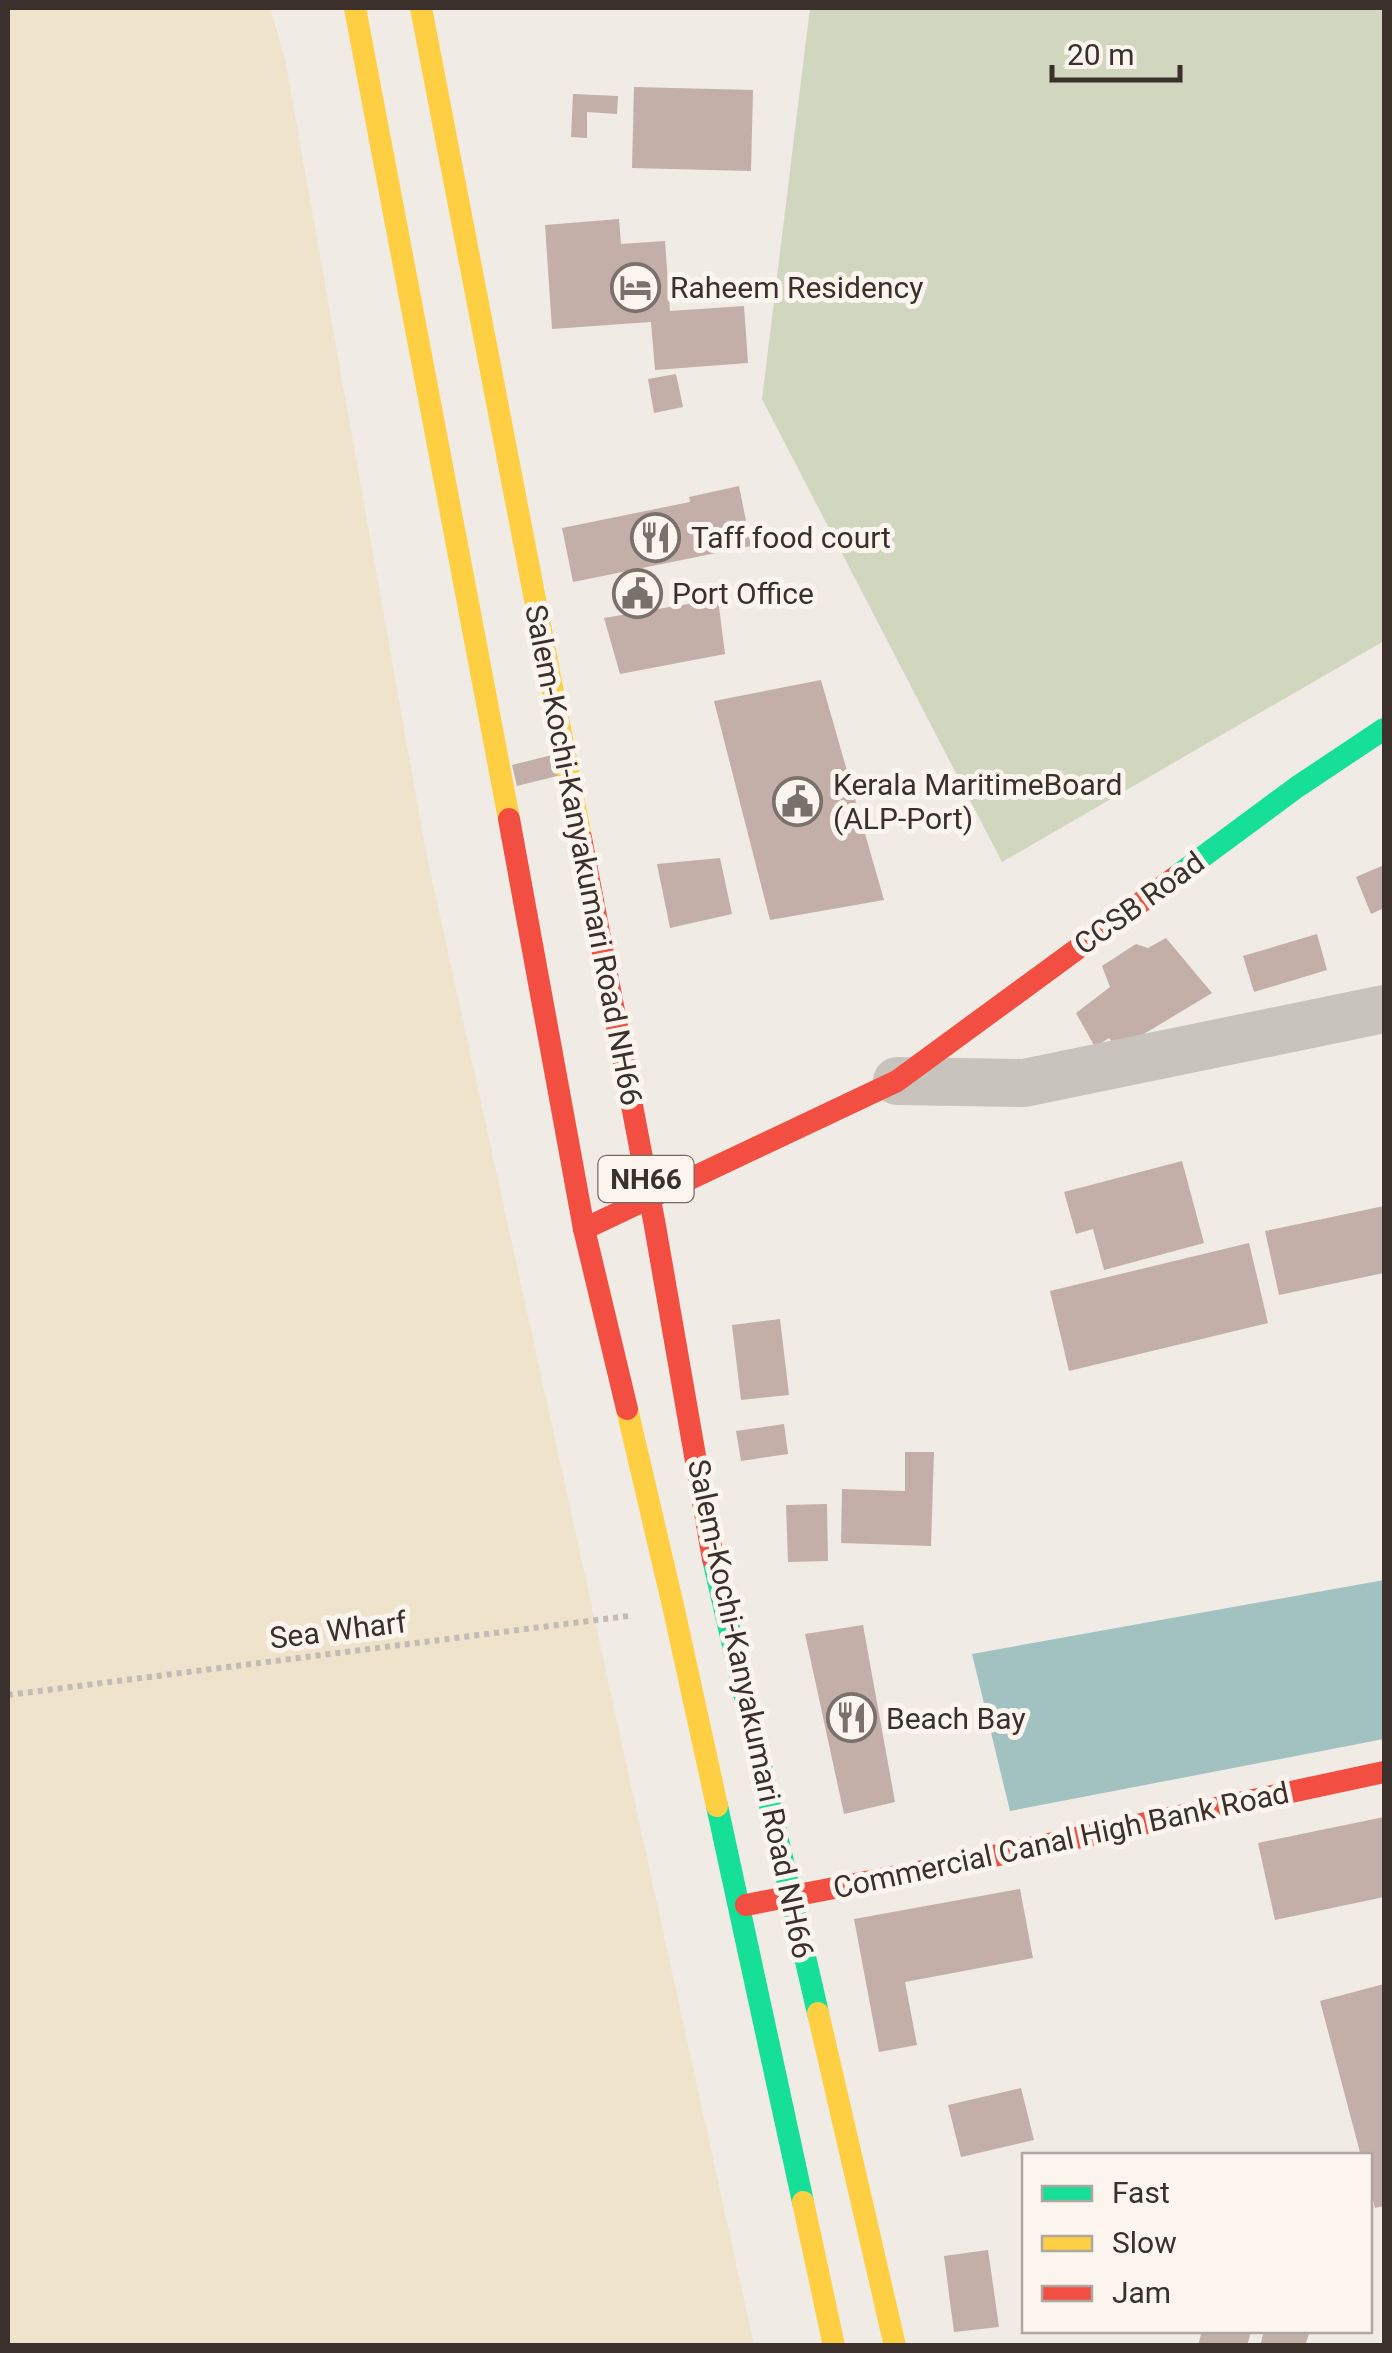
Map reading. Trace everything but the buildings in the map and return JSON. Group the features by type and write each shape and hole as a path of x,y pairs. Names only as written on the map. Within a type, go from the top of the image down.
{"main road":[{"path":"355,8 584,1230 674,1610 834,2346"},
{"name":"Salem-Kochi-Kanyakumari Road NH66","path":"421,8 654,1226 717,1581 896,2346"},
{"name":"CCSB Road","path":"584,1230 897,1081 1297,787 1384,728"},
{"name":"Commercial Canal High Bank Road","path":"738,1907 1384,1772"}],"street":[{"path":"897,1081 1024,1083 1384,1009"}],"path":[{"name":"Sea Wharf","path":"8,1694 674,1610"}],"green space":[{"path":"810,8 1384,8 1384,641 1002,862 762,399"}],"sand":[{"path":"8,8 270,8 285,59 426,852 754,2345 8,2345"}],"water":[{"path":"1384,1580 1384,1739 1010,1811 972,1654"}],"traffic: fast":[{"path":"1174,878 1297,787 1384,729"},
{"path":"713,1559 818,2013"},
{"path":"717,1806 803,2202"}],"traffic: slow":[{"path":"355,8 509,819"},
{"path":"421,8 581,838"},
{"path":"627,1409 717,1806"},
{"path":"818,2013 895,2346"},
{"path":"803,2202 834,2346"}],"traffic: jam":[{"path":"509,819 584,1229 627,1409"},
{"path":"581,838 713,1559"},
{"path":"584,1229 897,1081 1174,878"},
{"path":"746,1905 1384,1772"}],"place":[{"name":"Raheem Residency","path":"635,287"},
{"name":"Taff food court","path":"656,537"},
{"name":"Port Office","path":"637,593"},
{"name":"Kerala MaritimeBoard (ALP-Port)","path":"798,801"},
{"name":"Beach Bay","path":"851,1718"}]}
